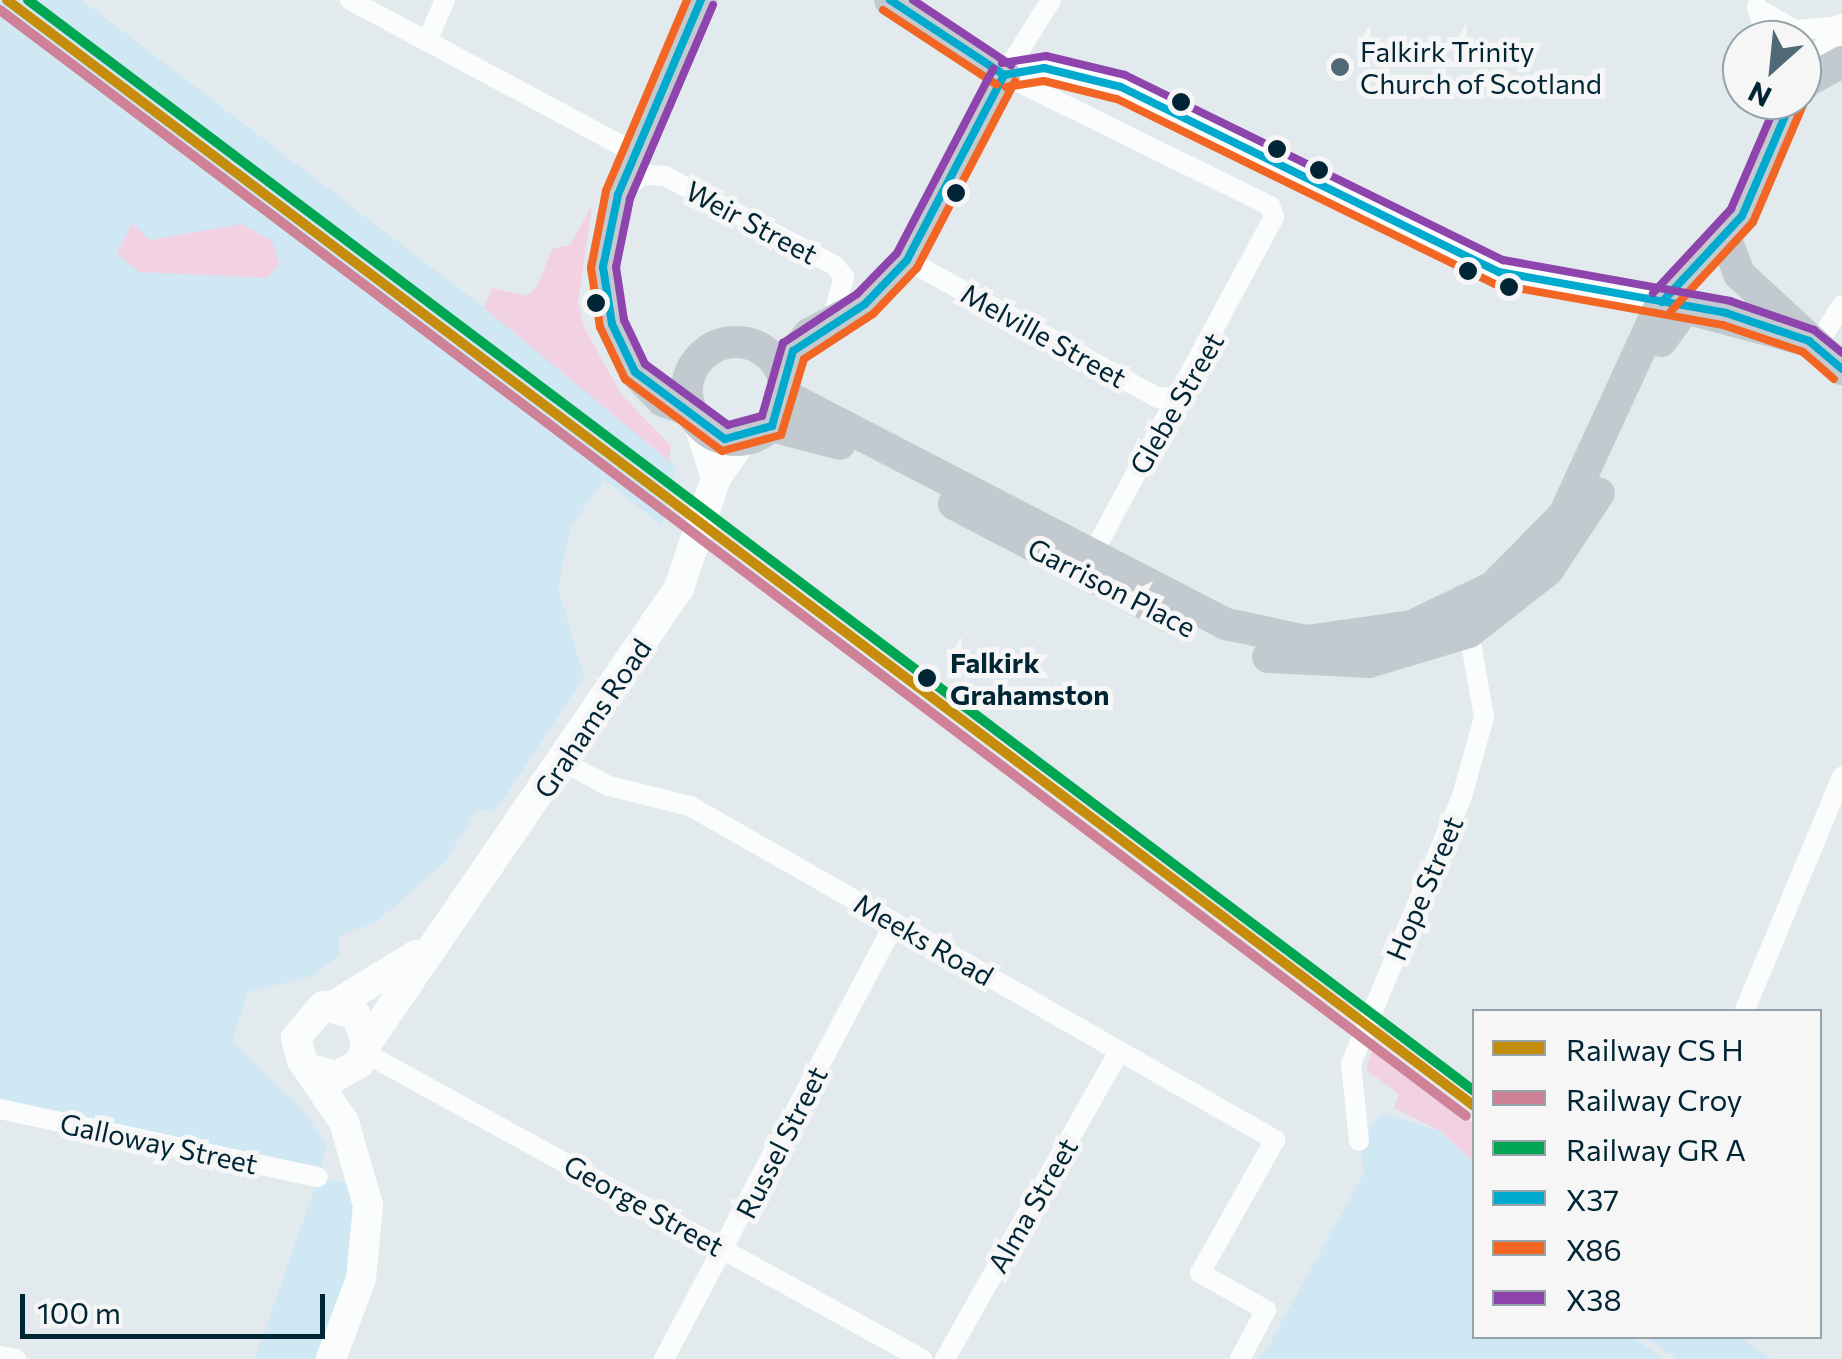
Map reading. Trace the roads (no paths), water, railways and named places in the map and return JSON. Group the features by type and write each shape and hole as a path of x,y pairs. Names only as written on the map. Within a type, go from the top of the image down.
{"main road":[{"path":"701,0 626,148 602,267 612,324 648,388 694,417 757,433 783,382 832,320 865,304 907,260 1004,75 890,0"},
{"path":"1822,56 1842,28"},
{"path":"1784,120 1755,195 1673,305 1812,344"},
{"path":"1725,236 1739,274 1842,368"},
{"name":"Garrison Place","path":"1466,619 1548,537 1585,482 1673,305"},
{"name":"Garrison Place","path":"783,382 1098,566 1274,659 1369,662 1466,619 1548,570 1587,521 1673,305"},
{"path":"713,491 687,384 711,348 742,342 783,382"},
{"name":"Garrison Place","path":"757,433 836,442 1098,566"},
{"name":"Grahams Road","path":"364,1052 435,942 563,762 693,559 713,491 757,433"},
{"name":"Grahams Road","path":"335,1005 435,942"},
{"path":"331,1359 361,1279 364,1188 364,1052 355,1014 335,1005 298,1027 297,1050 344,1122 364,1188"},
{"path":"311,1069 336,1076 364,1052"}],"street":[{"path":"350,0 626,148"},
{"path":"428,40 445,0"},
{"path":"1004,75 1051,0"},
{"path":"1757,5 1795,30 1842,28"},
{"path":"1004,75 1044,68 1122,87 1498,272 1673,305"},
{"name":"Glebe Street","path":"1004,75 1270,206 1272,228 1098,566"},
{"name":"Weir Street","path":"618,195 642,175 665,176 834,265 844,277 832,320"},
{"name":"Melville Street","path":"907,260 1158,398 1183,396"},
{"path":"1812,344 1842,304"},
{"name":"Hope Street","path":"1359,1141 1348,1079 1476,755 1483,686 1466,619"},
{"name":"Meeks Road","path":"563,762 609,786 690,806 1275,1140 1200,1274 1266,1310 1240,1359"},
{"path":"1745,1009 1842,777"},
{"name":"Russel Street","path":"664,1359 726,1250 895,923"},
{"name":"George Street","path":"364,1052 922,1359"},
{"name":"Alma Street","path":"944,1359 1119,1052"},
{"name":"Galloway Street","path":"0,1109 318,1177"},
{"path":"0,1356 16,1359"}],"rail line":[{"name":"Croy","path":"0,10 1466,1116"}],"place":[{"name":"Falkirk Trinity Church of Scotland","path":"1340,67"},
{"name":"Falkirk Grahamston","path":"927,678"}]}
